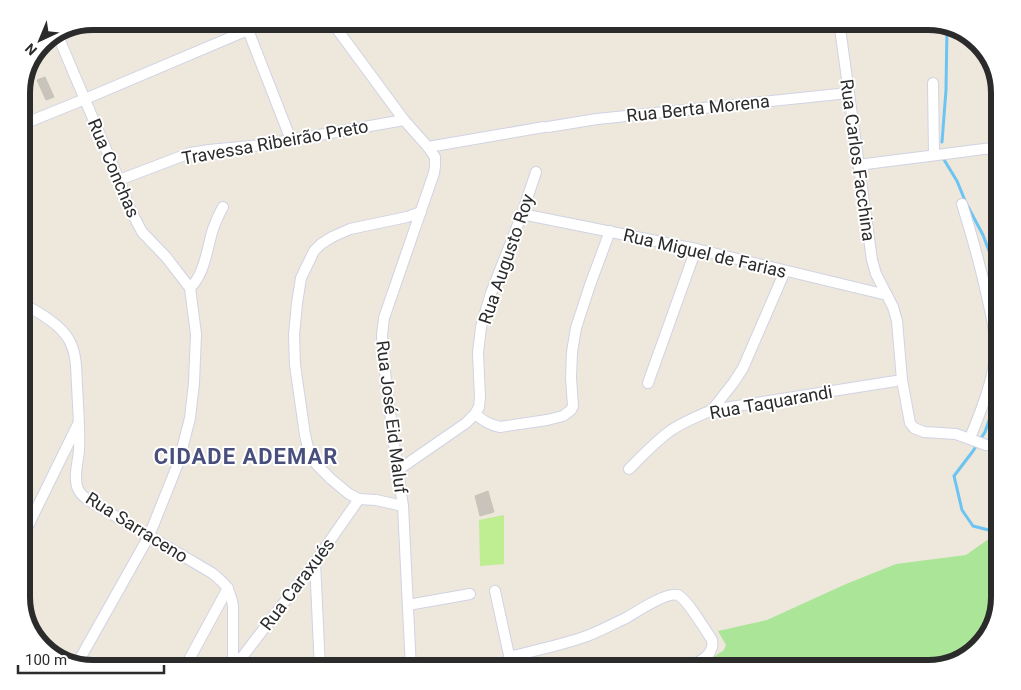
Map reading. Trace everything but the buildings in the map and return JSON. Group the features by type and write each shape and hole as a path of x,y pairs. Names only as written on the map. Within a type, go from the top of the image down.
{"street":[{"path":"30,120 248,30 291,140"},
{"path":"338,30 404,120 428,147"},
{"name":"Rua Carlos Facchina","path":"840,30 872,260 876,274 893,307 902,380 910,423 914,428 924,432 956,434 972,440"},
{"name":"Rua Conchas","path":"65,52 131,211 142,232 166,257 190,288"},
{"path":"933,83 934,155"},
{"name":"Rua Berta Morena","path":"428,147 597,118 848,93"},
{"name":"Travessa Ribeirão Preto","path":"119,180 190,154 209,150 262,145 404,120"},
{"name":"Rua José Eid Maluf","path":"411,660 403,506 383,356 382,335 384,318 435,166 435,158 428,147"},
{"path":"858,165 991,147"},
{"name":"Rua Augusto Roy","path":"477,410 480,397 478,353 481,327 491,293 522,214 536,172"},
{"path":"962,204 977,255 991,318"},
{"path":"80,658 149,536 179,461 190,418 194,383 196,334 190,288 202,270 213,228 223,207"},
{"path":"403,506 376,500 359,500 349,494 317,465 309,452 305,435 295,365 294,335 301,278 314,251 332,237 350,229 407,217 421,212"},
{"name":"Rua Miguel de Farias","path":"522,214 696,249 887,295"},
{"path":"398,470 466,423 477,410 485,422 500,427 547,420 563,416 571,410 573,406 572,352 576,328 610,231"},
{"path":"648,383 696,249"},
{"path":"712,410 734,382 742,368 785,271"},
{"name":"Rua Sarraceno","path":"30,308 60,329 69,340 75,356 79,421 76,478 82,495 212,573 228,588"},
{"path":"991,374 972,440 991,446"},
{"name":"Rua Taquarandi","path":"629,470 658,441 671,431 712,410 902,380"},
{"path":"30,521 79,421"},
{"name":"Rua Caraxués","path":"240,660 315,562 359,500"},
{"path":"315,562 320,660"},
{"path":"189,660 228,588"},
{"path":"228,588 232,606 233,660"},
{"path":"494,591 511,660"},
{"path":"408,605 470,594"},
{"path":"510,656 556,646 589,635 618,622 656,601 675,594 683,598 712,640 713,646 711,651 702,660"}],"green space":[{"path":"504,515 504,564 480,566 479,520"},
{"path":"991,537 991,597 988,617 975,639 960,652 944,658 928,660 709,660 724,650 726,645 718,631 767,620 846,584 896,564 966,555"}],"waterway":[{"path":"942,142 946,90 947,33"},
{"path":"943,158 957,181 991,256"},
{"path":"991,415 985,432 954,476 962,510 973,526 991,531"}],"district":[{"name":"CIDADE ADEMAR","path":"246,456"}]}
